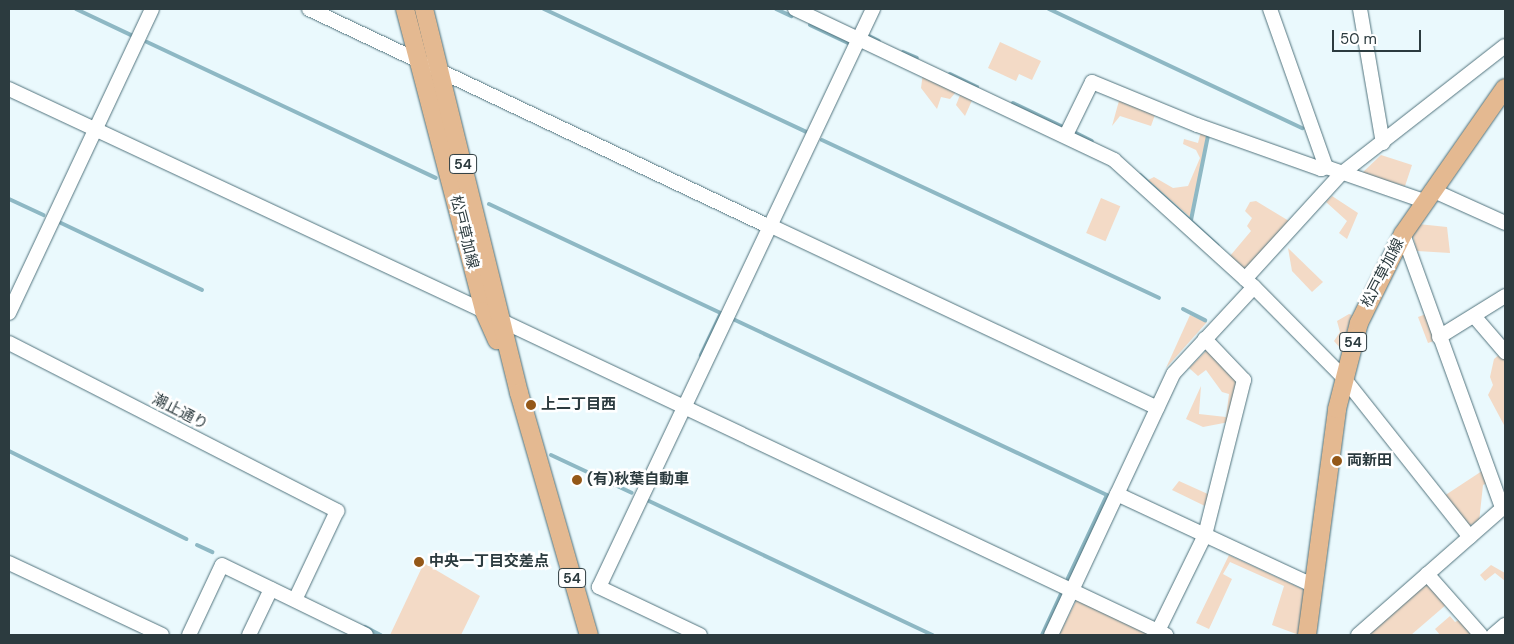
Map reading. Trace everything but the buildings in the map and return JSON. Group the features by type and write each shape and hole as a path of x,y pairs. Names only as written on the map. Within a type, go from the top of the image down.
{"main road":[{"name":"松戸草加線","path":"405,9 484,311 519,392"},
{"name":"松戸草加線","path":"424,9 500,320 589,635"},
{"name":"松戸草加線","path":"1307,635 1343,377 1370,296 1403,234 1505,88"}],"street":[{"path":"9,313 152,9"},
{"path":"308,9 1157,408"},
{"path":"795,9 1066,135 1114,160 1249,283 1343,377 1470,537"},
{"path":"700,635 599,587 686,407 873,9"},
{"path":"1270,9 1326,167"},
{"path":"1360,9 1383,142"},
{"path":"1051,635 1174,373 1205,339 1249,283 1341,174 1505,46"},
{"path":"1066,135 1092,82 1206,128 1321,169 1326,167 1341,174 1428,196 1505,223"},
{"path":"9,89 484,311"},
{"path":"1358,635 1504,507 1438,337 1403,234"},
{"path":"1438,337 1505,296"},
{"path":"1474,316 1505,352"},
{"path":"500,320 1072,590 1160,634 1205,535 1244,380 1205,339"},
{"name":"潮止通り","path":"9,343 337,511 295,600"},
{"path":"1117,494 1314,586"},
{"path":"9,563 162,635"},
{"path":"189,635 222,565 366,635"},
{"path":"1427,574 1482,635"},
{"path":"250,635 271,589"},
{"path":"1493,635 1505,624"}],"shaded area":[{"path":"1000,42 1041,61 1032,80 1019,74 1016,81 988,68"},
{"path":"923,73 974,96 965,116 956,105 960,95 956,92 950,99 941,97 937,109 921,88"},
{"path":"1120,97 1156,112 1151,126 1120,116 1112,126"},
{"path":"1201,131 1208,133 1190,217 1148,180 1154,177 1173,188 1188,186 1200,158 1196,150 1183,144 1184,139 1198,143"},
{"path":"1381,155 1412,165 1405,186 1361,174"},
{"path":"1332,196 1358,213 1347,239 1339,233 1347,221 1326,202"},
{"path":"1101,198 1120,206 1105,241 1086,233"},
{"path":"1256,201 1289,221 1245,270 1230,256 1251,231 1247,226 1252,218 1245,211 1250,202"},
{"path":"1418,224 1447,227 1450,253 1417,251 1412,233"},
{"path":"1288,248 1323,282 1312,292 1292,271"},
{"path":"1349,314 1352,315 1341,349 1334,341 1340,332 1337,321"},
{"path":"1426,314 1434,341 1428,343 1418,317"},
{"path":"1190,315 1207,322 1166,368"},
{"path":"1207,350 1239,382 1229,422 1203,427 1186,419 1201,386 1199,414 1226,417 1229,394 1222,392 1206,370 1198,376 1189,368"},
{"path":"1500,354 1505,360 1504,425 1488,395 1493,385 1490,377 1494,359"},
{"path":"1482,471 1487,483 1483,485 1479,522 1468,526 1444,496"},
{"path":"1179,481 1210,495 1207,507 1172,490"},
{"path":"1229,555 1305,590 1299,635 1272,625 1284,586 1230,562 1223,574 1232,579 1209,629 1196,623"},
{"path":"424,563 480,596 461,635 390,635"},
{"path":"1491,565 1505,573 1505,581 1495,573 1485,581 1480,575"},
{"path":"1427,582 1447,604 1411,635 1366,635"},
{"path":"1077,599 1147,632 1148,635 1059,635"},
{"path":"1450,616 1455,622 1461,619 1475,635 1440,635 1435,629"}],"waterway":[{"path":"76,9 131,35"},
{"path":"544,9 806,132"},
{"path":"776,9 791,16"},
{"path":"1049,9 1302,128"},
{"path":"810,25 848,43"},
{"path":"869,36 879,41"},
{"path":"147,42 436,178"},
{"path":"903,52 917,58"},
{"path":"950,74 977,87"},
{"path":"1013,103 1063,127"},
{"path":"1074,132 1092,141"},
{"path":"1191,220 1208,136"},
{"path":"822,140 1159,298"},
{"path":"1140,175 1218,246"},
{"path":"9,199 44,215"},
{"path":"489,204 721,313 701,355"},
{"path":"61,223 202,290"},
{"path":"1183,309 1205,320"},
{"path":"735,320 1107,495 1068,578"},
{"path":"9,451 186,539"},
{"path":"551,455 632,493"},
{"path":"649,501 933,635"},
{"path":"197,545 212,552"},
{"path":"1042,635 1061,594"},
{"path":"365,627 381,635"}],"place":[{"name":"上二丁目西","path":"531,405"},
{"name":"両新田","path":"1337,461"},
{"name":"(有)秋葉自動車","path":"577,480"},
{"name":"中央一丁目交差点","path":"419,562"}]}
